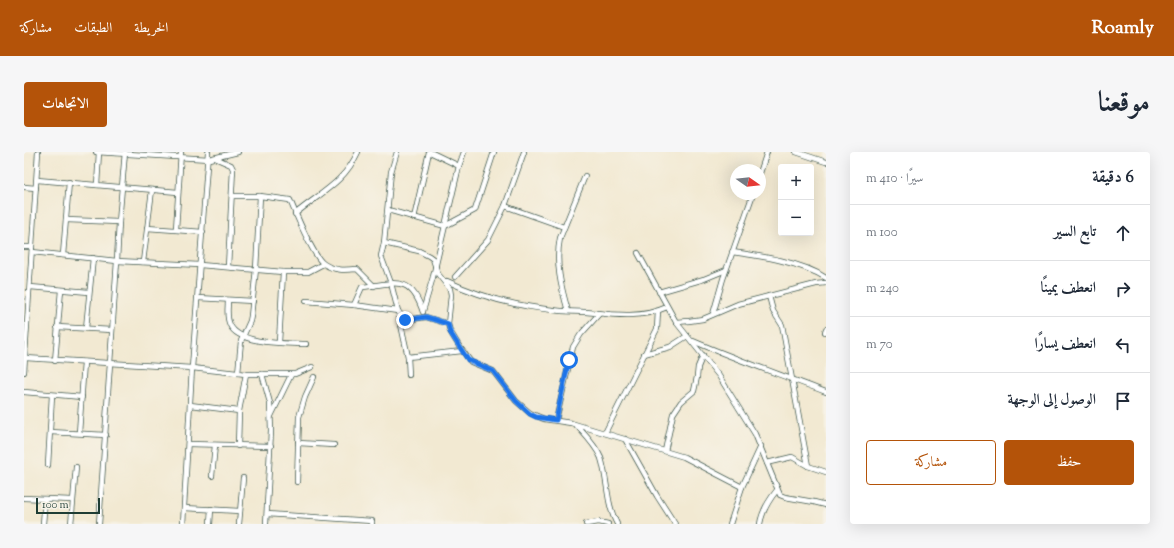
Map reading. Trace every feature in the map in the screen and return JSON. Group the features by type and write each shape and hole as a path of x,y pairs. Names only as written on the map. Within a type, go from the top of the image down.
{"street":[{"path":"24,371 26,313 30,287 38,152"},
{"path":"96,152 180,155 209,159 238,152"},
{"path":"97,185 99,152"},
{"path":"183,524 192,368 209,159 208,152"},
{"path":"295,214 340,179 347,172 358,152"},
{"path":"397,152 392,172 384,243 380,256 391,283 398,311 408,357 409,375"},
{"path":"414,218 430,152 458,166"},
{"path":"423,311 445,226 458,166 464,152"},
{"path":"388,210 445,226 475,210 494,152"},
{"path":"455,277 488,240 505,206 524,152"},
{"path":"763,164 767,152"},
{"path":"796,152 826,162"},
{"path":"99,524 124,153"},
{"path":"176,229 180,155"},
{"path":"215,158 231,165 233,169 228,267"},
{"path":"568,311 562,290 558,261 558,248 564,227 585,176"},
{"path":"37,180 178,192"},
{"path":"63,255 70,182"},
{"path":"24,187 36,188"},
{"path":"143,262 152,190"},
{"path":"232,196 260,196 290,200 301,226 323,264 342,271 357,269 374,286"},
{"path":"238,372 240,346 250,321 253,301 260,196"},
{"path":"713,314 726,270 751,200"},
{"path":"505,206 564,227"},
{"path":"66,220 119,222"},
{"path":"148,228 203,232"},
{"path":"384,243 424,253 433,260 438,274 445,281 451,292 448,324 450,332 471,362 493,371 516,401 530,414 536,417 556,420 605,433 684,457 742,487"},
{"path":"24,247 32,250 63,255 117,261 200,265 282,272 308,272 323,264"},
{"path":"732,252 752,254 778,260 809,270 826,278"},
{"path":"638,253 676,322 725,385 755,434 777,490 782,497 826,505"},
{"path":"86,328 93,258"},
{"path":"659,292 704,279 726,270"},
{"path":"279,342 282,272"},
{"path":"445,281 471,292 499,301 524,306 599,314 635,315 649,314 667,307"},
{"path":"354,304 362,287 398,283 408,287 417,297 424,317"},
{"path":"676,322 703,319 738,304 816,284 826,283"},
{"path":"30,287 89,292"},
{"path":"55,361 61,290"},
{"path":"769,296 773,311 782,325 790,378 808,466"},
{"path":"198,298 253,301"},
{"path":"228,300 230,324 237,333 252,339 306,344"},
{"path":"306,301 354,304 398,311 405,320 424,317 448,324"},
{"path":"605,433 657,329 658,311"},
{"path":"556,420 573,347 581,334 599,314"},
{"path":"57,327 112,330"},
{"path":"644,354 670,347 689,338 747,363 826,392"},
{"path":"408,357 462,351"},
{"path":"665,451 674,410 680,402 694,391 698,367 703,355"},
{"path":"25,358 55,361 192,368 246,374 291,374 302,372 312,367"},
{"path":"80,433 84,362"},
{"path":"238,446 239,411 246,374"},
{"path":"262,374 270,403 271,416 271,446 266,524"},
{"path":"271,416 291,374"},
{"path":"297,482 299,422 302,407 314,377"},
{"path":"24,392 82,397"},
{"path":"48,465 52,394"},
{"path":"190,405 239,411"},
{"path":"576,425 597,450 601,459 611,510 617,524"},
{"path":"50,432 106,435"},
{"path":"625,439 657,496 675,524"},
{"path":"188,444 271,446"},
{"path":"298,444 334,445"},
{"path":"212,476 215,445"},
{"path":"730,524 742,487 761,446"},
{"path":"767,464 792,457 808,466 826,472"},
{"path":"71,524 76,467"},
{"path":"239,524 243,478"},
{"path":"760,524 766,506 777,490"},
{"path":"24,498 72,500"},
{"path":"43,524 46,499"},
{"path":"184,508 240,511"},
{"path":"210,524 211,509"},
{"path":"267,514 372,521 372,524"},
{"path":"586,524 598,522 608,524"}],"route":[{"path":"405,320 426,317 448,324 450,332 468,360 493,371 522,408 536,417 544,419 556,420 569,360"}]}
